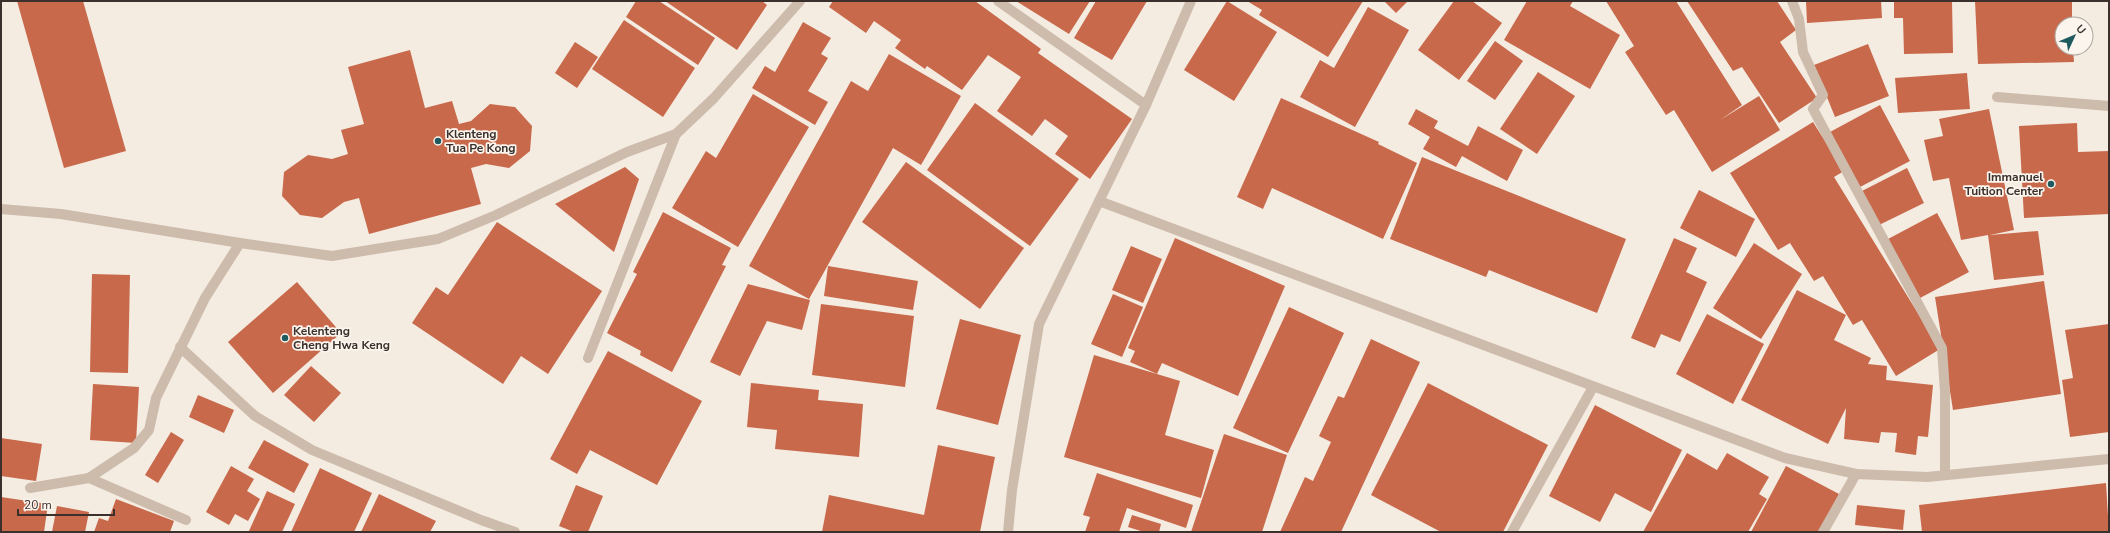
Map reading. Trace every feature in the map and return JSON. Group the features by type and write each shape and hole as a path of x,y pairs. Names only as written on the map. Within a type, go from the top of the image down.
{"street":[{"path":"1,209 61,214 240,243 332,256 438,239 496,215 627,152 676,134 714,98 800,1"},
{"path":"998,1 1146,105"},
{"path":"1008,532 1012,490 1039,324 1146,105 1191,1"},
{"path":"1792,1 1799,20 1803,52 1823,95 1813,109 1942,348 1945,392 1945,475"},
{"path":"1997,97 2109,106"},
{"path":"588,358 676,134"},
{"path":"1099,201 1784,458 1856,474 1927,477 2109,459"},
{"path":"30,488 89,478 134,448 149,430 156,398 204,298 240,243"},
{"path":"180,347 255,416 312,450 481,520 515,532"},
{"path":"1512,532 1593,386"},
{"path":"1823,532 1856,474"},
{"path":"89,478 186,520"}],"building":[{"path":"17,1 83,1 126,151 64,168"},
{"path":"636,1 659,1 715,38 698,65 626,17"},
{"path":"665,1 762,1 767,5 737,50"},
{"path":"833,1 975,1 1041,49 1038,53 1132,119 1090,179 1055,154 1068,136 1045,119 1032,136 997,111 1021,77 988,55 962,90 927,66 925,69 895,48 901,40 874,21 866,33 829,7"},
{"path":"1016,1 1090,1 1069,34"},
{"path":"1096,1 1147,1 1112,60 1074,38"},
{"path":"1227,1 1277,32 1234,101 1184,70"},
{"path":"1247,1 1363,1 1328,57 1259,15 1262,10"},
{"path":"1384,1 1408,1 1396,13"},
{"path":"1454,1 1472,1 1502,23 1459,80 1418,50"},
{"path":"1527,1 1573,1 1570,6 1620,35 1590,89 1504,40"},
{"path":"1606,1 1676,1 1742,105 1720,120 1759,96 1780,130 1712,172 1674,110 1666,115 1625,52 1634,46"},
{"path":"1687,1 1777,1 1796,30 1780,42 1817,98 1779,123 1742,67 1733,71"},
{"path":"1806,1 1881,1 1882,18 1807,23"},
{"path":"1894,1 1952,1 1953,53 1904,54 1903,18 1894,18"},
{"path":"1975,1 2072,1 2072,16 2054,16 2054,56 2074,56 2074,62 1978,64"},
{"path":"1368,7 1409,30 1355,127 1300,97 1320,60 1334,68"},
{"path":"624,20 695,68 663,117 592,69"},
{"path":"803,22 831,38 821,54 828,58 808,91 828,102 815,125 752,88 765,66 775,72"},
{"path":"1495,41 1523,61 1495,100 1467,81"},
{"path":"575,42 598,57 577,88 555,73"},
{"path":"1868,44 1889,96 1835,117 1814,65"},
{"name":"Klenteng Tua Pe Kong","path":"410,50 425,108 452,101 459,124 471,121 490,104 515,107 532,126 530,151 509,168 486,164 471,168 481,204 369,234 359,198 344,202 322,218 300,215 282,196 284,172 308,155 332,159 348,154 341,130 364,124 348,67"},
{"path":"889,54 961,96 921,165 893,148 809,299 749,266 851,81 868,91"},
{"path":"1538,72 1575,96 1537,154 1500,129"},
{"path":"1967,73 1970,109 1898,113 1895,78"},
{"path":"753,94 809,127 738,247 672,208 706,151 716,158"},
{"path":"1281,98 1379,142 1378,144 1417,163 1383,239 1272,188 1263,209 1237,197"},
{"path":"975,103 1079,179 1030,246 927,170"},
{"path":"1880,105 1910,161 1860,187 1830,132"},
{"path":"1416,109 1438,121 1434,128 1468,146 1478,126 1523,150 1507,181 1462,156 1456,167 1423,149 1430,137 1408,124"},
{"path":"1989,109 2014,230 1990,235 2038,231 2044,275 1994,280 1988,235 1961,240 1949,178 1933,181 1924,140 1943,136 1939,119"},
{"path":"1813,122 1844,171 1834,177 1940,349 1896,376 1862,320 1853,325 1823,276 1814,281 1790,243 1778,250 1730,173"},
{"name":"Immanuel Tuition Center","path":"2077,123 2078,152 2109,151 2109,214 2024,218 2019,126"},
{"path":"1422,157 1626,239 1597,313 1489,270 1486,277 1390,239"},
{"path":"906,162 1024,248 980,309 862,222"},
{"path":"625,167 639,179 614,252 555,204"},
{"path":"1907,168 1924,203 1877,226 1860,192"},
{"path":"1699,190 1755,219 1736,257 1680,228"},
{"path":"663,212 731,248 722,265 726,266 672,372 640,355 641,351 607,333 637,274 633,272"},
{"path":"1937,213 1969,272 1920,298 1888,239"},
{"path":"497,222 602,291 548,374 521,356 503,384 412,323 436,287 448,295"},
{"path":"1175,238 1285,286 1238,396 1162,363 1157,374 1130,362 1135,351 1128,348"},
{"path":"1674,238 1697,248 1686,272 1707,282 1680,342 1661,334 1655,348 1631,338"},
{"path":"1754,243 1802,274 1761,339 1713,308"},
{"path":"1131,246 1162,259 1143,303 1112,290"},
{"path":"828,266 918,281 913,310 824,296"},
{"path":"92,274 130,275 128,373 90,372"},
{"path":"2044,281 2061,394 1953,410 1935,297"},
{"name":"Kelenteng Cheng Hwa Keng","path":"297,282 341,333 273,393 228,342"},
{"path":"748,284 810,300 802,330 767,321 740,376 710,362"},
{"path":"1797,290 1846,315 1834,340 1871,358 1868,364 1887,366 1886,380 1933,385 1928,437 1918,436 1916,455 1895,452 1897,433 1881,432 1879,443 1844,439 1846,408 1828,444 1741,400"},
{"path":"1113,294 1143,307 1122,357 1091,344"},
{"path":"821,304 914,316 905,387 812,375"},
{"path":"1289,307 1344,333 1288,453 1233,428"},
{"path":"1707,314 1764,344 1733,404 1676,374"},
{"path":"960,319 1021,335 998,425 936,409"},
{"path":"2109,324 2109,432 2070,437 2062,380 2073,378 2065,330"},
{"path":"1371,339 1420,362 1341,532 1280,532 1305,477 1313,481 1331,442 1319,436 1338,396 1344,398"},
{"path":"608,351 702,401 657,485 590,450 577,474 550,459"},
{"path":"1094,355 1180,381 1165,435 1214,450 1201,498 1064,457"},
{"path":"311,366 341,393 314,422 284,395"},
{"path":"751,383 819,390 818,400 863,404 859,457 775,449 777,430 747,427"},
{"path":"1428,383 1548,445 1503,532 1441,532 1371,495"},
{"path":"93,384 139,387 136,443 90,440"},
{"path":"198,395 234,410 224,433 189,417"},
{"path":"1595,405 1682,450 1651,512 1615,493 1600,522 1549,496"},
{"path":"171,432 184,440 158,483 145,475"},
{"path":"1224,434 1287,455 1262,532 1191,532"},
{"path":"1,438 42,444 36,481 1,476"},
{"path":"264,440 309,464 294,493 248,468"},
{"path":"938,445 995,457 980,532 822,532 829,495 924,515"},
{"path":"1687,453 1717,470 1727,453 1769,477 1759,494 1767,499 1748,532 1643,532"},
{"path":"231,466 254,479 247,491 260,499 248,521 235,514 229,525 206,512"},
{"path":"1786,466 1839,494 1819,532 1751,532"},
{"path":"320,468 372,493 354,532 291,532"},
{"path":"1097,473 1193,505 1186,528 1127,508 1119,532 1085,532 1090,517 1083,515"},
{"path":"2106,483 2109,532 1922,532 1919,505"},
{"path":"576,485 603,496 588,532 574,532 559,526"},
{"path":"267,491 295,504 282,532 251,532 249,531"},
{"path":"379,494 436,521 430,532 361,532"},
{"path":"1,497 48,504 44,532 1,532"},
{"path":"116,499 174,521 170,532 94,532 99,518 108,521"},
{"path":"1857,505 1905,510 1903,530 1855,525"},
{"path":"57,506 89,512 85,532 52,532"},
{"path":"1132,515 1161,524 1159,532 1144,532 1128,527"}],"place":[{"name":"Klenteng Tua Pe Kong","path":"438,141"},
{"name":"Immanuel Tuition Center","path":"2051,184"},
{"name":"Kelenteng Cheng Hwa Keng","path":"285,338"}]}
